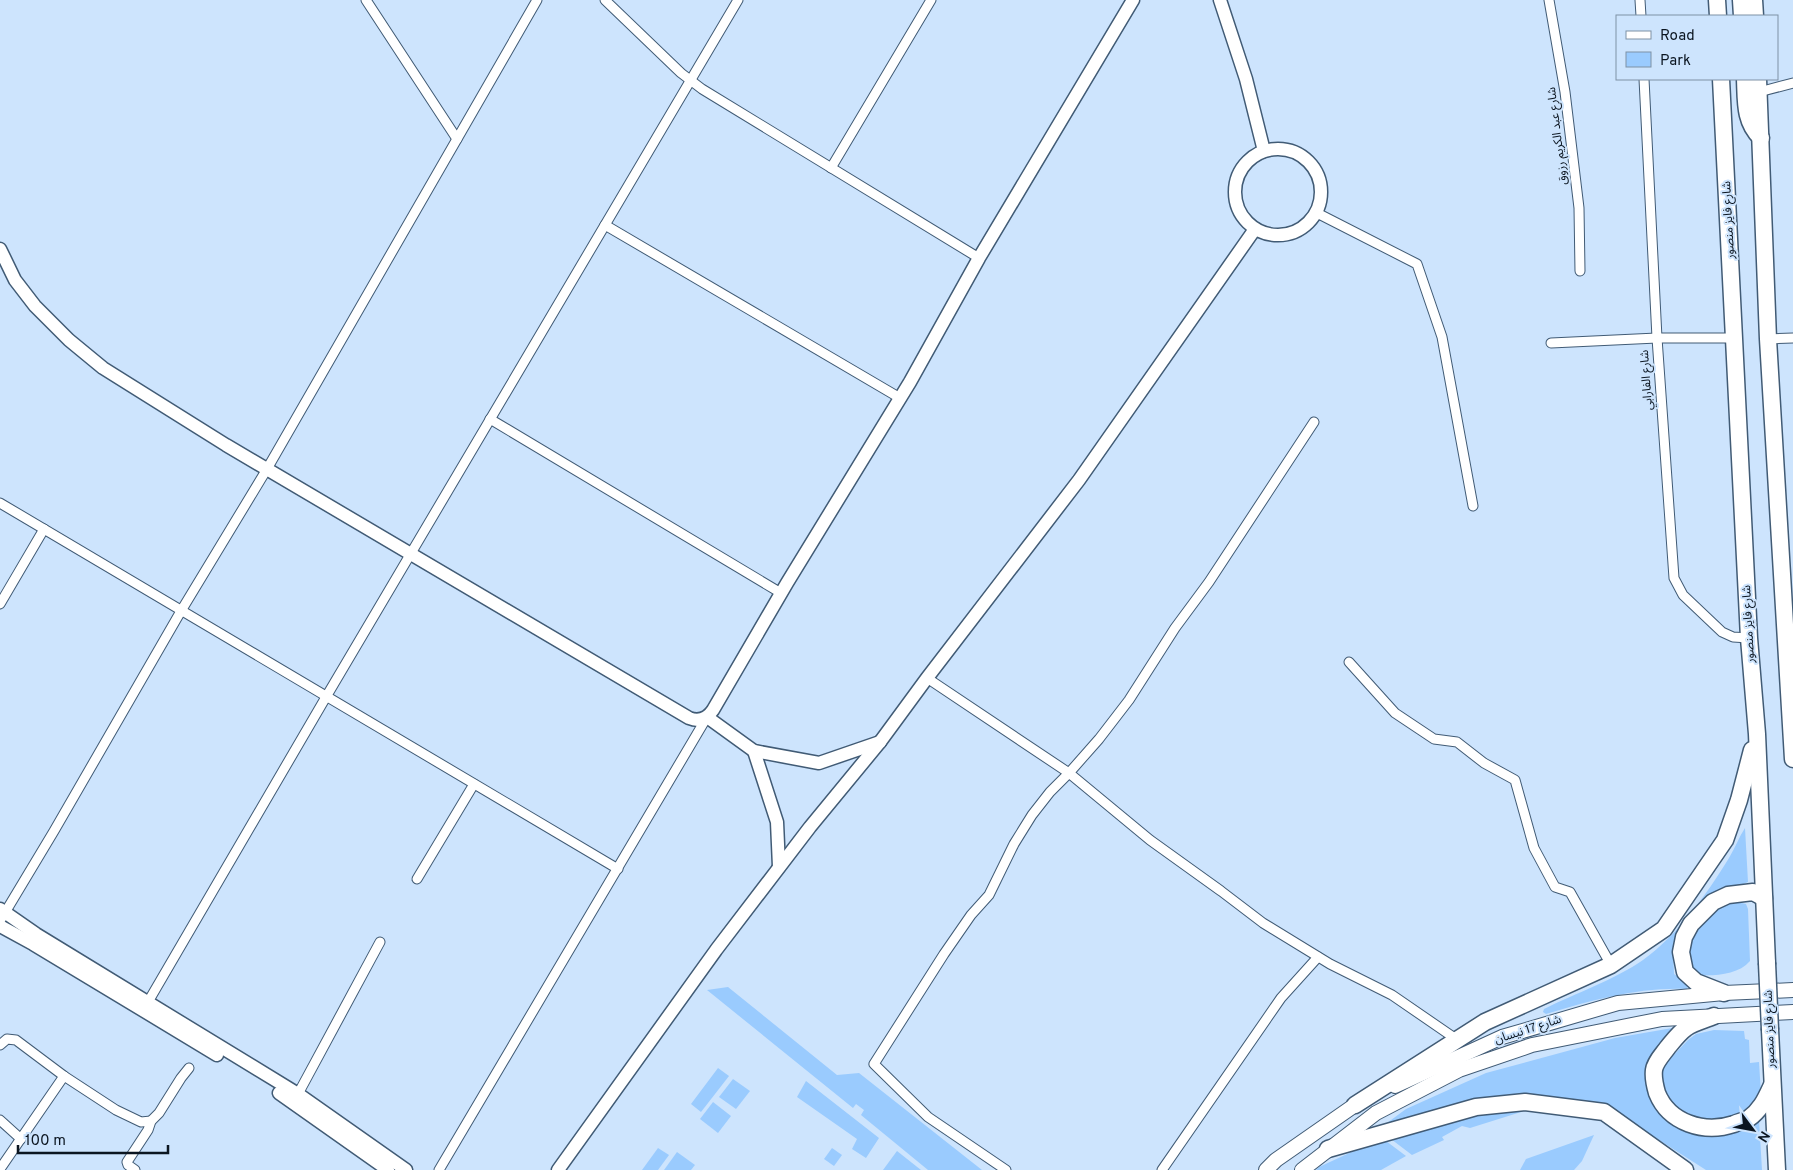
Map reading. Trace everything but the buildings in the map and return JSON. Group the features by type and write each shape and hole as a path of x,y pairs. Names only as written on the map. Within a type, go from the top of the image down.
{"highway":[{"path":"1741,0 1742,15"},
{"path":"1754,0 1754,15"},
{"name":"شارع فايز منصور","path":"1721,80 1749,638 1757,734 1772,1085 1778,1170"},
{"path":"1745,80 1748,115 1752,128 1761,138"},
{"path":"1759,85 1768,339 1793,759"},
{"path":"1355,1105 1484,1022 1611,965 1664,929 1725,840 1739,800 1757,734"},
{"path":"1724,993 1696,982 1685,972 1681,952 1684,937 1691,924 1713,902 1728,895 1754,892 1764,898"},
{"path":"1714,1016 1686,1027 1660,1057 1654,1070 1655,1087 1666,1109 1676,1118 1691,1125 1710,1128 1725,1127 1748,1119 1764,1104 1772,1085"},
{"path":"1328,1148 1476,1107 1524,1102 1604,1112 1686,1170"}],"main road":[{"name":"شارع 17 نيسان","path":"1266,1170 1276,1160 1355,1105 1502,1036 1618,1003 1724,993 1793,990"},
{"name":"شارع 17 نيسان","path":"1302,1170 1328,1148 1376,1113 1459,1070 1532,1045 1662,1019 1793,1012"}],"street":[{"path":"366,0 457,139"},
{"path":"406,1170 298,1094 2,914 54,831 181,611 267,469 537,0"},
{"path":"605,0 691,80 740,113 979,258"},
{"path":"148,1002 410,554 738,0"},
{"path":"831,168 931,0"},
{"path":"439,1170 781,593 900,398 979,258 1133,0"},
{"path":"1220,0 1246,79 1264,151"},
{"name":"شارع عبد الكريم رزوق","path":"1549,0 1565,92 1579,208 1580,271"},
{"path":"1640,0 1641,15"},
{"name":"شارع الفارابي","path":"1644,80 1656,338 1674,578 1683,595 1722,632 1733,637 1749,638"},
{"path":"1759,85 1793,83"},
{"path":"1278,149 1293,151 1306,159 1316,170 1321,184 1321,199 1317,213 1308,225 1295,233 1281,236 1268,235 1255,229 1244,220 1238,208 1235,195 1236,181 1242,168 1252,158 1264,151 1278,149"},
{"path":"1317,213 1418,264 1442,337 1473,506"},
{"path":"605,225 900,398"},
{"path":"558,1170 716,950 810,826 880,742 1079,480 1255,229"},
{"path":"0,249 15,280 35,306 69,340 103,368 267,469 689,718 698,720 707,717"},
{"path":"1551,343 1656,338 1735,338"},
{"path":"1768,339 1793,338"},
{"path":"490,419 781,593"},
{"path":"1006,1170 928,1117 874,1064 944,954 971,916 989,895 1014,844 1032,815 1050,792 1099,739 1129,700 1175,628 1210,582 1314,422"},
{"path":"0,503 618,869"},
{"path":"0,604 44,529"},
{"path":"1349,662 1395,713 1434,739 1457,742 1484,763 1515,780 1534,848 1555,886 1570,892 1611,965"},
{"path":"927,678 1069,773 1150,840 1222,891 1262,924 1318,957 1392,995 1456,1039"},
{"path":"707,717 754,751 819,763 880,742"},
{"path":"754,751 777,822 779,867"},
{"path":"417,879 474,784"},
{"path":"0,926 59,959 289,1099 388,1170"},
{"path":"298,1094 380,942"},
{"path":"1162,1170 1281,998 1318,957"},
{"path":"0,1045 7,1039 16,1040 64,1076 131,1118 141,1122 151,1121"},
{"path":"136,1170 128,1165 127,1162 148,1130 151,1121 159,1113 181,1078 190,1068"},
{"path":"0,1169 64,1076"},
{"path":"0,1120 21,1139"}],"green space":[{"path":"1745,828 1748,882 1707,900 1674,940 1674,974 1689,983 1687,989 1633,992 1598,999 1546,1014 1543,1012 1544,1009 1620,974 1656,950 1680,926 1701,900 1729,858"},
{"path":"1734,901 1746,904 1748,909 1750,961 1733,972 1719,975 1697,975 1692,971 1688,951 1694,934 1721,907"},
{"path":"728,987 837,1075 859,1073 982,1170 928,1170 861,1115 864,1110 856,1104 853,1108 707,990"},
{"path":"1678,1027 1652,1062 1672,1121 1759,1120 1762,1170 1706,1170 1609,1108 1583,1102 1389,1125 1387,1123 1406,1109 1486,1073 1615,1038"},
{"path":"1714,1030 1744,1031 1745,1039 1749,1040 1750,1063 1759,1062 1761,1094 1750,1111 1721,1121 1693,1120 1670,1104 1660,1078 1666,1063 1688,1040 1696,1034"},
{"path":"718,1068 729,1076 701,1112 691,1104"},
{"path":"733,1079 750,1091 736,1109 719,1097"},
{"path":"806,1081 879,1138 866,1158 852,1149 857,1139 797,1097"},
{"path":"713,1102 731,1116 718,1133 700,1119"},
{"path":"1521,1108 1521,1112 1470,1128 1462,1126 1442,1137 1444,1140 1412,1155 1387,1136 1465,1114"},
{"path":"1594,1135 1582,1161 1574,1170 1520,1170 1526,1159"},
{"path":"1382,1138 1406,1156 1381,1170 1316,1170 1319,1167"},
{"path":"658,1148 669,1155 658,1170 642,1170"},
{"path":"832,1148 842,1155 834,1166 824,1159"},
{"path":"897,1151 921,1170 883,1170"},
{"path":"677,1152 695,1165 691,1170 664,1170"}]}
